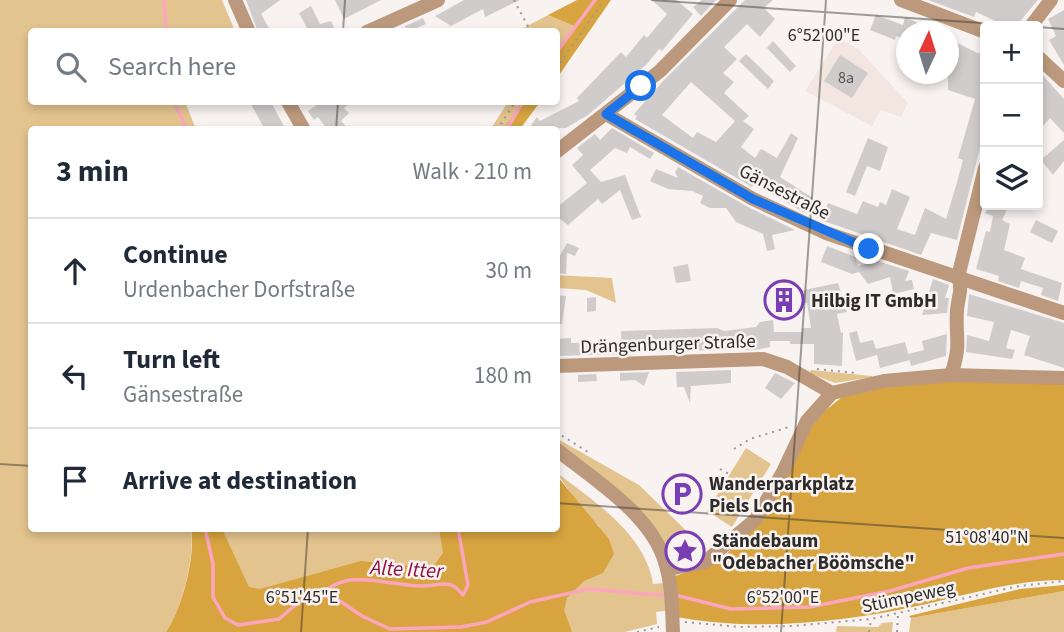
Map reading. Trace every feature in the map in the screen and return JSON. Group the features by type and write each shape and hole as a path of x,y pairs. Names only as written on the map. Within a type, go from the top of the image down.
{"street":[{"path":"234,0 247,28"},
{"path":"376,28 438,0"},
{"path":"560,149 660,71 730,0"},
{"path":"901,0 980,30"},
{"path":"1035,21 1051,0"},
{"path":"1043,62 1064,81"},
{"path":"290,105 302,126"},
{"name":"Gänsestraße","path":"606,114 753,199 826,233 1064,313"},
{"path":"951,375 960,340 957,313 962,287 958,277 980,188"},
{"name":"Drängenburger Straße","path":"560,366 763,359 796,372 832,393"},
{"path":"667,574 705,562 756,519 783,472 807,421 832,393 884,381 951,375 1064,378"},
{"path":"560,452 635,517 656,544 667,574 670,623"}],"path":[{"path":"514,0 529,28"},
{"path":"560,63 604,0"},
{"path":"499,126 513,105"},
{"path":"796,372 809,368 862,374"},
{"path":"734,449 750,439 807,421"},
{"path":"560,434 588,452"},
{"path":"720,469 729,474"},
{"name":"Stümpeweg","path":"637,632 670,623 792,626 871,620 1019,586 1064,581"},
{"path":"897,632 898,614"},
{"path":"869,632 871,620"},
{"path":"792,626 792,632"}],"shaded area":[{"path":"0,0 222,0 234,28 28,28 28,105 186,105 195,126 28,126 28,532 191,532 192,540 186,582 166,632 0,632"},
{"path":"577,0 611,0 560,74 560,47 574,26 548,15"},
{"path":"548,15 574,26 560,47 560,28 524,28"},
{"path":"839,38 859,50 908,103 901,117 881,110 872,126 805,91"},
{"path":"506,105 520,105 505,126 493,126"},
{"path":"520,105 538,105 522,126 505,126"},
{"path":"560,275 612,278 616,303 586,290 560,288"},
{"path":"811,370 872,377 835,383 809,373"},
{"path":"952,377 1064,382 1064,580 1010,585 893,611 800,623 737,624 677,617 672,577 718,562 740,541 810,423 847,393"},
{"path":"560,440 639,485 697,541 693,545 697,549 702,547 703,553 699,558 672,558 625,500 560,445"},
{"path":"746,448 771,464 732,527 707,511"},
{"path":"560,475 602,508 629,535 648,566 653,584 676,582 679,609 656,612 657,624 625,632 193,632 199,532 560,532 560,527 600,527 581,508"},
{"path":"560,480 609,539 614,554 603,573 584,581 567,598 564,610 572,632 166,632 177,610 190,567 191,532 223,532 249,587 260,589 361,561 420,567 435,564 443,553 440,532 560,532"},
{"path":"1064,585 1064,591 911,618 909,616 1020,589"},
{"path":"1064,591 1064,632 909,632 911,618"},
{"path":"893,622 892,632 836,632 837,626 878,627 882,623"}],"building":[{"path":"246,0 280,0 261,14 269,28 256,28"},
{"path":"335,0 381,0 344,19"},
{"path":"464,0 520,0 485,17 483,9 451,26 435,16"},
{"path":"652,0 676,0 693,14 662,51 659,49 647,64 588,115 566,128 531,126 537,117 540,121 579,101 577,98 621,52 626,57 644,35 647,38 667,14"},
{"path":"702,0 716,0 701,16 693,7"},
{"path":"745,0 773,0 764,8 775,19 760,37 747,24 724,47 737,59 723,73 734,82 724,93 749,116 743,121 754,129 741,147 755,158 761,149 777,158 791,133 798,138 780,177 813,198 805,213 754,184 752,187 635,119 637,116 634,114 663,81","holes":["691,82 735,121 716,142 697,132 693,138 662,115"]},
{"path":"928,0 1038,0 1020,21 995,21 976,12 974,17"},
{"path":"311,6 320,24 331,21 334,28 307,28 299,13"},
{"path":"1064,10 1064,65 1049,40 1056,36 1048,19"},
{"path":"876,15 896,22 895,40 870,30"},
{"path":"423,18 426,24 416,28 405,26"},
{"path":"773,41 796,66 790,72 767,48"},
{"path":"959,44 979,54 980,52 980,148 957,240 931,233 921,255 821,220 828,203 857,214 863,201 878,207 880,202 886,205 892,189 910,197 897,229 915,235 925,208 946,219 963,160 958,158 975,99 948,90 948,84 959,84"},
{"path":"746,54 774,81 768,89 739,61"},
{"path":"840,55 868,73 852,98 824,81"},
{"path":"1043,76 1064,99 1064,133 1050,118 1043,126"},
{"path":"252,105 273,105 284,126 263,126"},
{"path":"317,105 348,105 344,108 349,113 341,121 346,126 325,126 318,117 314,120 308,111"},
{"path":"612,128 654,153 650,159 630,147 627,153 615,148 590,170 601,182 625,175 641,217 632,220 620,190 602,204 598,199 568,225 560,219 560,205 587,183 572,165 583,155 577,148 595,134 600,140"},
{"path":"868,138 888,147 880,171 867,166 855,196 846,192"},
{"path":"1064,140 1064,161 1053,175 1043,162 1043,158"},
{"path":"678,167 795,230 772,235 775,249 767,251 763,234 736,222 726,208 710,208 700,203 703,196 692,191 668,189 650,181 656,169 678,178 675,172"},
{"path":"986,210 1007,210 1002,220 1010,224 1004,250 1025,258 1021,269 1062,283 1058,301 1041,295 1043,288 1021,281 1019,288 998,281 999,276 976,269 993,216 985,213"},
{"path":"1036,220 1058,231 1052,243 1030,232"},
{"path":"567,243 579,248 575,256 567,253 566,274 560,273 560,256"},
{"path":"827,246 855,257 858,266 878,261 909,271 905,281 912,280 914,289 893,294 890,277 868,284 859,272 852,274 821,262"},
{"path":"688,264 691,281 676,283 673,267"},
{"path":"933,279 949,285 945,298 949,298 947,313 922,315"},
{"path":"838,283 847,312 837,314 841,333 843,332 842,366 814,364 814,344 790,344 790,341 770,341 770,347 755,350 622,351 621,331 717,328 724,331 756,327 760,322 773,320 774,332 803,332 802,328 811,328 807,303 782,306 783,312 773,314 771,305 778,304 776,296"},
{"path":"969,294 1064,323 1064,368 1024,355 1030,336 1011,330 1006,348 1015,350 1012,359 966,352 967,335 989,341 994,322 967,316"},
{"path":"560,295 566,296 560,324"},
{"path":"596,297 596,311 587,312 587,298"},
{"path":"857,331 860,343 873,340 876,349 905,342 910,360 880,368 877,355 856,361 849,333"},
{"path":"947,334 946,356 911,366 908,354 924,350 922,341"},
{"path":"571,338 571,343 598,342 598,353 626,351 626,354 560,356 560,339"},
{"path":"731,370 731,383 691,386 690,403 684,387 677,387 676,372"},
{"path":"649,372 644,386 635,380 620,381 620,373"},
{"path":"775,373 795,383 781,399 765,388"},
{"path":"596,374 597,381 578,382 578,375"}],"waterway":[{"path":"164,0 166,28"},
{"name":"Alte Itter","path":"560,48 595,0"},
{"path":"175,105 185,126"},
{"name":"Alte Itter","path":"508,126 521,105"},
{"path":"206,532 213,564 213,597 225,618 238,625 279,619 299,602 322,595 337,599 362,616 390,629 461,627 487,622 530,602 588,589 668,596"},
{"name":"Alte Itter","path":"322,595 332,586 357,580 423,586 447,584 454,586 463,595 468,585 459,532"},
{"path":"675,595 731,609 810,607 890,591 968,568 1064,554"}],"place":[{"name":"Hilbig IT GmbH","path":"784,300"},
{"name":"Wanderparkplatz Piels Loch","path":"682,494"},
{"name":"Ständebaum \"Odebacher Böömsche\"","path":"685,551"}],"route":[{"path":"641,86 606,114 690,160 753,199 826,233 869,249"}]}
